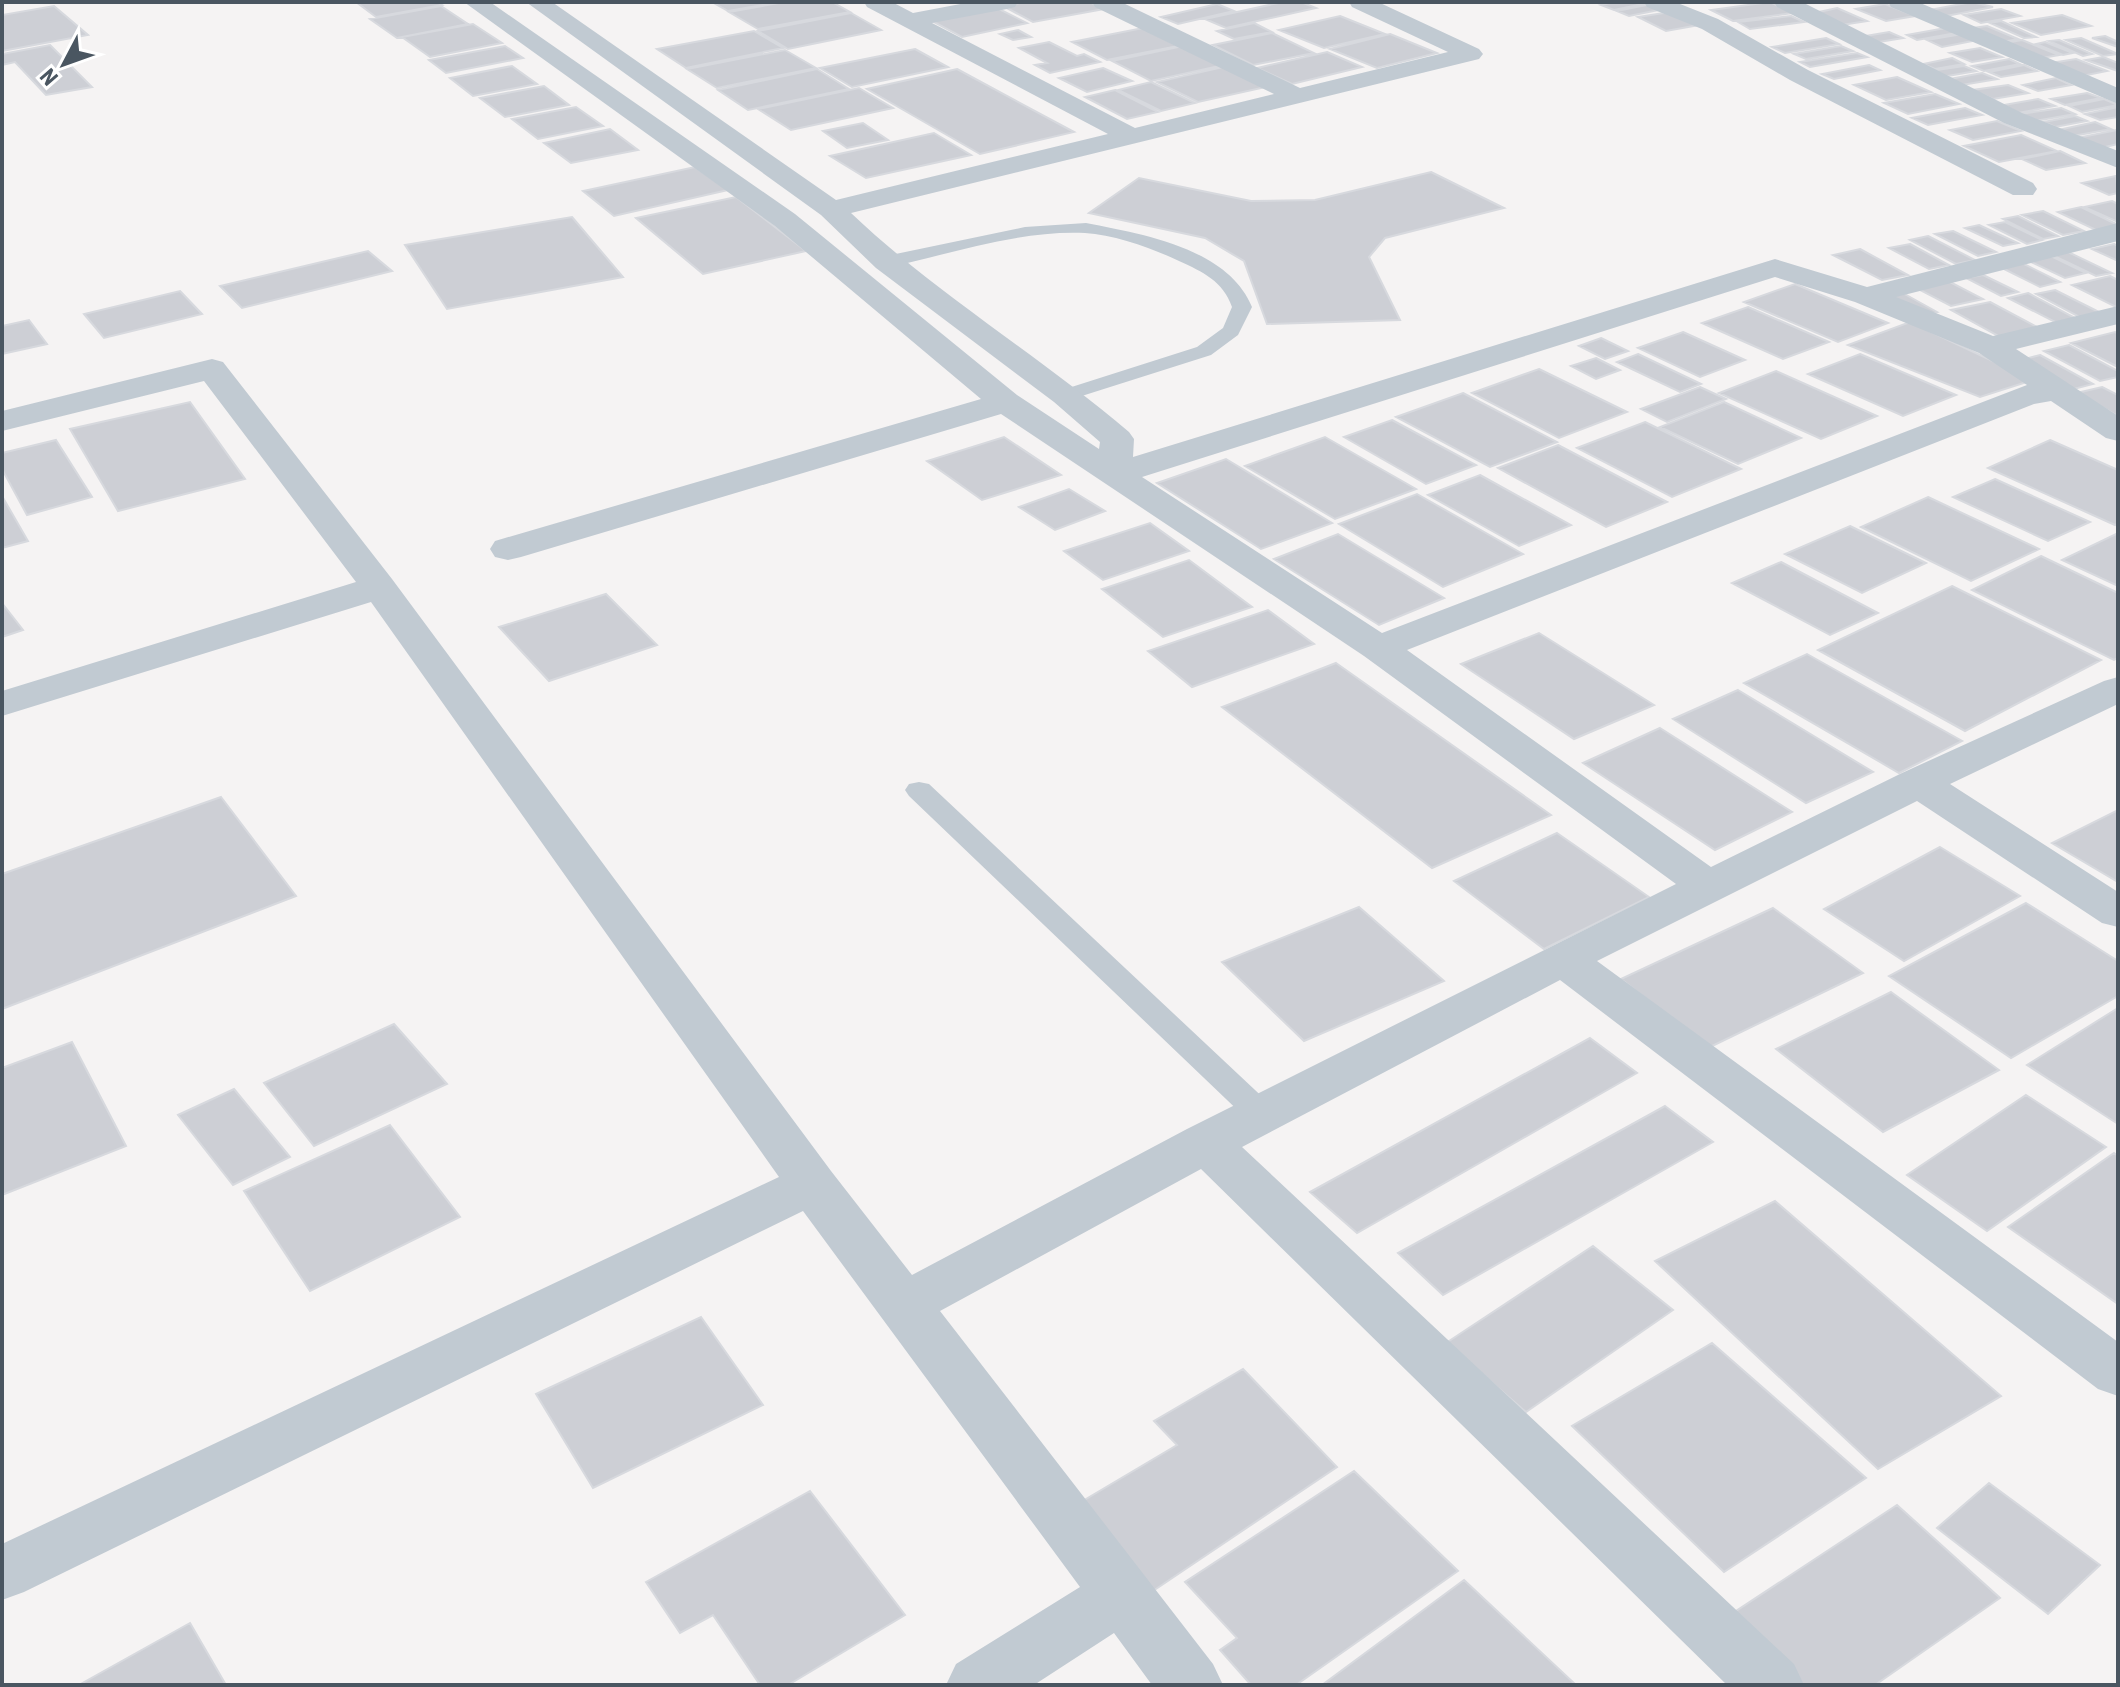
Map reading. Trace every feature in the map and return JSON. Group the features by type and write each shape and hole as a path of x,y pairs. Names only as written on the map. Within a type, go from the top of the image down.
{"street":[{"path":"537,2 831,209 886,262 1066,395 1117,439 1114,474"},
{"path":"875,2 1133,137"},
{"path":"911,20 1007,2"},
{"path":"1103,2 1299,97"},
{"path":"831,209 1471,54 1360,2"},
{"path":"1655,2 1710,24 1799,75 2023,189"},
{"path":"1785,2 2013,118 2118,160"},
{"path":"1899,2 2118,97"},
{"path":"488,4 785,220 1005,402 1378,648 1709,887"},
{"path":"1866,296 2118,232"},
{"path":"1114,474 1775,268 1866,296 1990,346 2118,431"},
{"path":"1990,346 2118,315"},
{"path":"2,421 212,369 379,587 812,1184 1190,1685"},
{"path":"1378,648 2027,395 2057,390"},
{"path":"508,549 1005,402"},
{"path":"2,704 379,587"},
{"path":"904,1305 1260,1113 1917,782 2118,689"},
{"path":"1917,782 2118,913"},
{"path":"1565,960 2118,1373"},
{"path":"1205,1142 1771,1685"},
{"path":"2,1573 812,1184"},
{"path":"979,1685 1122,1594"}],"lane":[{"path":"886,262 1025,232 1086,228 1177,253 1213,270 1235,289 1242,307 1231,331 1204,351 1066,395"},
{"path":"919,790 1260,1113"}],"building":[{"path":"356,2 437,2 442,5 376,17"},
{"path":"712,2 779,2 728,11"},
{"path":"784,2 832,2 850,12 758,29 729,12"},
{"path":"1025,2 1090,2 1104,9 1033,22 1003,6"},
{"path":"1283,2 1301,2 1316,8 1226,28 1205,19"},
{"path":"1615,2 1648,3 1614,10 1601,5"},
{"path":"1770,2 1793,13 1733,21 1711,10"},
{"path":"1972,2 1993,7 1941,17 1924,11"},
{"path":"1217,4 1234,11 1178,24 1161,17"},
{"path":"1651,4 1664,9 1629,16 1617,11"},
{"path":"1885,4 1915,16 1886,21 1856,9"},
{"path":"54,6 88,35 2,51 2,15"},
{"path":"441,6 468,24 397,38 370,19"},
{"path":"995,7 1027,23 962,37 930,20"},
{"path":"1837,8 1867,21 1842,25 1819,12"},
{"path":"2001,9 2020,16 1981,23 1964,15"},
{"path":"1670,12 1699,25 1666,31 1638,17"},
{"path":"851,13 881,30 788,49 758,31"},
{"path":"2062,15 2091,26 2041,35 2012,23"},
{"path":"1340,16 1385,34 1324,48 1279,30"},
{"path":"1791,16 1804,22 1750,29 1738,22"},
{"path":"2001,21 2036,37 2024,38 1990,23"},
{"path":"1254,23 1272,32 1234,39 1217,31"},
{"path":"473,24 502,43 430,57 402,37"},
{"path":"1987,26 2018,39 2003,42 1972,28"},
{"path":"1951,27 1962,32 1917,40 1907,35"},
{"path":"1143,28 1178,46 1107,60 1072,42"},
{"path":"1018,30 1031,37 1013,40 1000,34"},
{"path":"754,31 783,48 686,68 657,49"},
{"path":"1889,32 1903,38 1873,43 1860,37"},
{"path":"1272,33 1314,53 1253,65 1213,45"},
{"path":"1968,33 1983,39 1942,47 1927,40"},
{"path":"1390,34 1437,53 1377,68 1330,49"},
{"path":"2105,36 2118,42 2118,47 2092,38"},
{"path":"1826,38 1839,44 1785,53 1772,47"},
{"path":"2081,38 2118,54 2103,56 2066,40"},
{"path":"2022,40 2059,55 2042,58 2005,43"},
{"path":"2059,40 2092,54 2083,56 2049,41"},
{"path":"1049,42 1077,56 1084,54 1100,62 1050,73 1035,65 1047,63 1019,48"},
{"path":"2045,42 2073,53 2063,55 2036,44"},
{"path":"50,45 92,87 46,95 15,62 2,65 2,54"},
{"path":"505,46 523,58 446,73 429,60"},
{"path":"1183,46 1224,65 1151,81 1112,61"},
{"path":"1841,46 1853,51 1806,59 1794,54"},
{"path":"1980,48 2002,57 1972,62 1950,53"},
{"path":"915,49 948,67 852,87 820,68"},
{"path":"785,50 816,68 717,88 687,69"},
{"path":"1327,52 1362,67 1292,84 1257,68"},
{"path":"1857,53 1867,57 1810,67 1800,62"},
{"path":"2103,57 2118,63 2118,71 2086,60"},
{"path":"1952,58 1964,64 1935,69 1923,64"},
{"path":"2009,59 2020,64 1984,71 1972,66"},
{"path":"2076,59 2107,71 2082,76 2051,63"},
{"path":"1869,65 1880,70 1834,79 1822,74"},
{"path":"2024,65 2037,71 2001,77 1989,72"},
{"path":"512,66 537,84 473,96 450,78"},
{"path":"1964,66 1976,71 1942,77 1930,71"},
{"path":"1223,67 1266,87 1198,102 1157,82"},
{"path":"1103,68 1132,81 1087,92 1059,78"},
{"path":"817,69 849,89 748,110 718,90"},
{"path":"957,69 1074,132 980,154 867,89"},
{"path":"1982,73 1997,79 1962,85 1950,79"},
{"path":"1897,77 1931,92 1886,100 1854,85"},
{"path":"2056,78 2071,85 2038,91 2023,85"},
{"path":"1151,82 1195,103 1161,111 1118,90"},
{"path":"2008,85 2028,93 1993,99 1972,90"},
{"path":"544,86 569,105 505,117 480,98"},
{"path":"859,88 893,108 791,130 758,109"},
{"path":"1115,90 1158,112 1127,119 1085,97"},
{"path":"2087,93 2101,98 2065,105 2051,99"},
{"path":"1935,94 1959,104 1908,114 1884,103"},
{"path":"2038,99 2055,106 2018,113 2004,105"},
{"path":"2104,99 2118,105 2082,112 2069,106"},
{"path":"576,107 603,126 538,139 512,119"},
{"path":"2118,107 2118,117 2100,120 2085,114"},
{"path":"1965,108 1982,115 1928,125 1912,118"},
{"path":"2061,108 2075,114 2035,121 2021,114"},
{"path":"2075,116 2087,121 2055,127 2044,122"},
{"path":"1997,121 2021,131 1973,140 1950,130"},
{"path":"2095,122 2111,129 2073,136 2058,130"},
{"path":"863,123 888,140 847,148 823,131"},
{"path":"610,129 638,150 571,163 544,143"},
{"path":"2117,130 2118,144 2101,148 2077,138"},
{"path":"934,133 971,155 866,178 830,156"},
{"path":"2021,135 2057,151 1999,162 1964,146"},
{"path":"2060,151 2085,163 2046,170 2022,159"},
{"path":"695,167 728,190 614,216 583,191"},
{"path":"1431,172 1504,208 1385,238 1369,257 1400,320 1267,324 1244,261 1205,238 1089,213 1139,178 1251,201 1315,200"},
{"path":"2116,176 2118,193 2109,195 2082,183"},
{"path":"736,197 806,251 703,274 636,218"},
{"path":"2112,201 2118,204 2118,222 2084,207"},
{"path":"2081,207 2118,226 2098,231 2058,212"},
{"path":"2043,211 2084,231 2063,235 2022,215"},
{"path":"2018,216 2058,236 2043,239 2003,219"},
{"path":"572,217 623,277 447,309 405,245"},
{"path":"2005,222 2042,240 2027,244 1989,225"},
{"path":"1979,225 2018,243 2003,246 1965,228"},
{"path":"1953,231 1996,252 1978,256 1935,234"},
{"path":"1928,236 1975,260 1956,264 1910,240"},
{"path":"1910,244 1949,265 1929,269 1889,248"},
{"path":"2114,244 2118,246 2118,261 2092,249"},
{"path":"1860,249 1908,275 1882,280 1833,255"},
{"path":"368,251 392,271 242,308 220,286"},
{"path":"2068,252 2112,273 2096,276 2052,255"},
{"path":"2051,256 2086,273 2065,278 2029,261"},
{"path":"2022,263 2060,282 2040,287 2002,268"},
{"path":"1983,275 2018,292 2001,296 1966,278"},
{"path":"2110,276 2118,280 2118,308 2072,285"},
{"path":"1948,281 1983,299 1951,306 1916,288"},
{"path":"1795,284 1888,323 1838,342 1744,302"},
{"path":"2055,290 2107,316 2087,321 2036,294"},
{"path":"180,291 202,314 104,338 84,314"},
{"path":"1901,292 1937,312 1923,315 1887,295"},
{"path":"2028,293 2077,319 2057,323 2008,298"},
{"path":"1990,302 2039,328 2000,337 1951,310"},
{"path":"1748,307 1829,342 1783,359 1702,323"},
{"path":"29,320 47,344 2,354 2,326"},
{"path":"1910,322 2033,380 1980,397 1848,345"},
{"path":"1683,332 1745,360 1700,377 1638,348"},
{"path":"2115,332 2118,334 2118,367 2071,343"},
{"path":"1601,338 1628,351 1605,359 1579,346"},
{"path":"2069,345 2118,371 2118,377 2100,381 2044,351"},
{"path":"1638,354 1701,384 1680,392 1617,362"},
{"path":"1860,354 1956,395 1903,416 1808,374"},
{"path":"2040,355 2093,384 2070,390 2021,360"},
{"path":"1596,358 1620,370 1596,379 1571,366"},
{"path":"1539,369 1627,412 1559,438 1472,393"},
{"path":"1776,371 1877,416 1821,439 1719,393"},
{"path":"1700,387 1726,399 1667,422 1641,409"},
{"path":"2102,387 2118,395 2118,416 2077,393"},
{"path":"1463,393 1557,442 1490,467 1396,417"},
{"path":"190,402 245,479 118,511 70,429"},
{"path":"1724,402 1801,438 1738,464 1660,427"},
{"path":"1392,420 1476,465 1426,484 1344,437"},
{"path":"1645,422 1741,469 1672,497 1577,448"},
{"path":"1004,437 1061,475 982,500 927,461"},
{"path":"1325,437 1416,489 1335,519 1245,466"},
{"path":"56,440 92,497 27,515 2,469 2,453"},
{"path":"2050,440 2118,470 2118,523 2115,525 1988,468"},
{"path":"1558,445 1667,502 1606,527 1498,468"},
{"path":"1226,459 1332,523 1261,549 1157,483"},
{"path":"1480,475 1571,525 1519,546 1428,495"},
{"path":"1995,479 2090,522 2048,541 1953,497"},
{"path":"1069,489 1105,511 1055,530 1019,507"},
{"path":"1417,494 1523,554 1443,587 1339,524"},
{"path":"2,496 28,541 2,548"},
{"path":"1928,497 2039,549 1971,581 1861,527"},
{"path":"1150,523 1189,551 1103,580 1064,551"},
{"path":"1850,526 1926,563 1862,593 1785,554"},
{"path":"2118,533 2118,586 2062,560"},
{"path":"1338,534 1444,598 1379,625 1274,559"},
{"path":"2041,556 2118,593 2118,658 2114,660 1972,590"},
{"path":"1189,560 1252,607 1163,637 1102,589"},
{"path":"1781,562 1878,613 1830,635 1732,583"},
{"path":"1952,586 2101,660 1965,731 1818,650"},
{"path":"606,594 657,645 549,681 499,627"},
{"path":"2,603 23,630 2,637"},
{"path":"1268,610 1314,644 1192,687 1148,651"},
{"path":"1539,633 1654,705 1574,739 1461,664"},
{"path":"1807,654 1962,741 1899,773 1744,683"},
{"path":"1336,663 1551,815 1432,868 1222,707"},
{"path":"1738,690 1873,772 1806,803 1673,719"},
{"path":"1660,728 1792,812 1715,850 1583,763"},
{"path":"221,797 296,896 2,1009 2,874"},
{"path":"2118,810 2118,882 2052,843"},
{"path":"1557,833 1649,897 1544,949 1454,881"},
{"path":"1940,847 2020,896 1904,961 1824,909"},
{"path":"2026,903 2118,961 2118,996 2011,1058 1889,976"},
{"path":"1359,907 1444,981 1304,1041 1222,962"},
{"path":"1773,908 1863,973 1708,1048 1621,979"},
{"path":"1891,992 1999,1070 1883,1132 1776,1049"},
{"path":"2118,1008 2118,1124 2027,1065"},
{"path":"394,1024 447,1084 314,1146 264,1083"},
{"path":"1590,1038 1637,1073 1357,1233 1310,1192"},
{"path":"72,1042 126,1146 2,1195 2,1068"},
{"path":"234,1089 290,1157 233,1185 178,1115"},
{"path":"2026,1095 2106,1147 1987,1231 1907,1175"},
{"path":"1665,1106 1713,1142 1443,1295 1398,1253"},
{"path":"390,1125 460,1217 310,1291 244,1191"},
{"path":"2114,1153 2118,1156 2118,1304 2008,1227"},
{"path":"1775,1201 2001,1396 1878,1469 1655,1261"},
{"path":"1593,1246 1673,1310 1526,1412 1446,1343"},
{"path":"701,1317 763,1405 593,1488 536,1394"},
{"path":"1712,1343 1866,1478 1724,1572 1572,1426"},
{"path":"1243,1369 1337,1467 1150,1593 1076,1505 1177,1445 1154,1421"},
{"path":"1354,1471 1458,1571 1296,1685 1251,1685 1220,1650 1237,1638 1185,1582"},
{"path":"1989,1483 2100,1565 2048,1614 1937,1528"},
{"path":"810,1491 905,1615 788,1685 760,1685 713,1615 680,1633 646,1582"},
{"path":"1897,1505 2000,1598 1875,1685 1800,1685 1730,1615"},
{"path":"1464,1580 1576,1685 1322,1685"},
{"path":"190,1623 226,1685 79,1685"}]}
